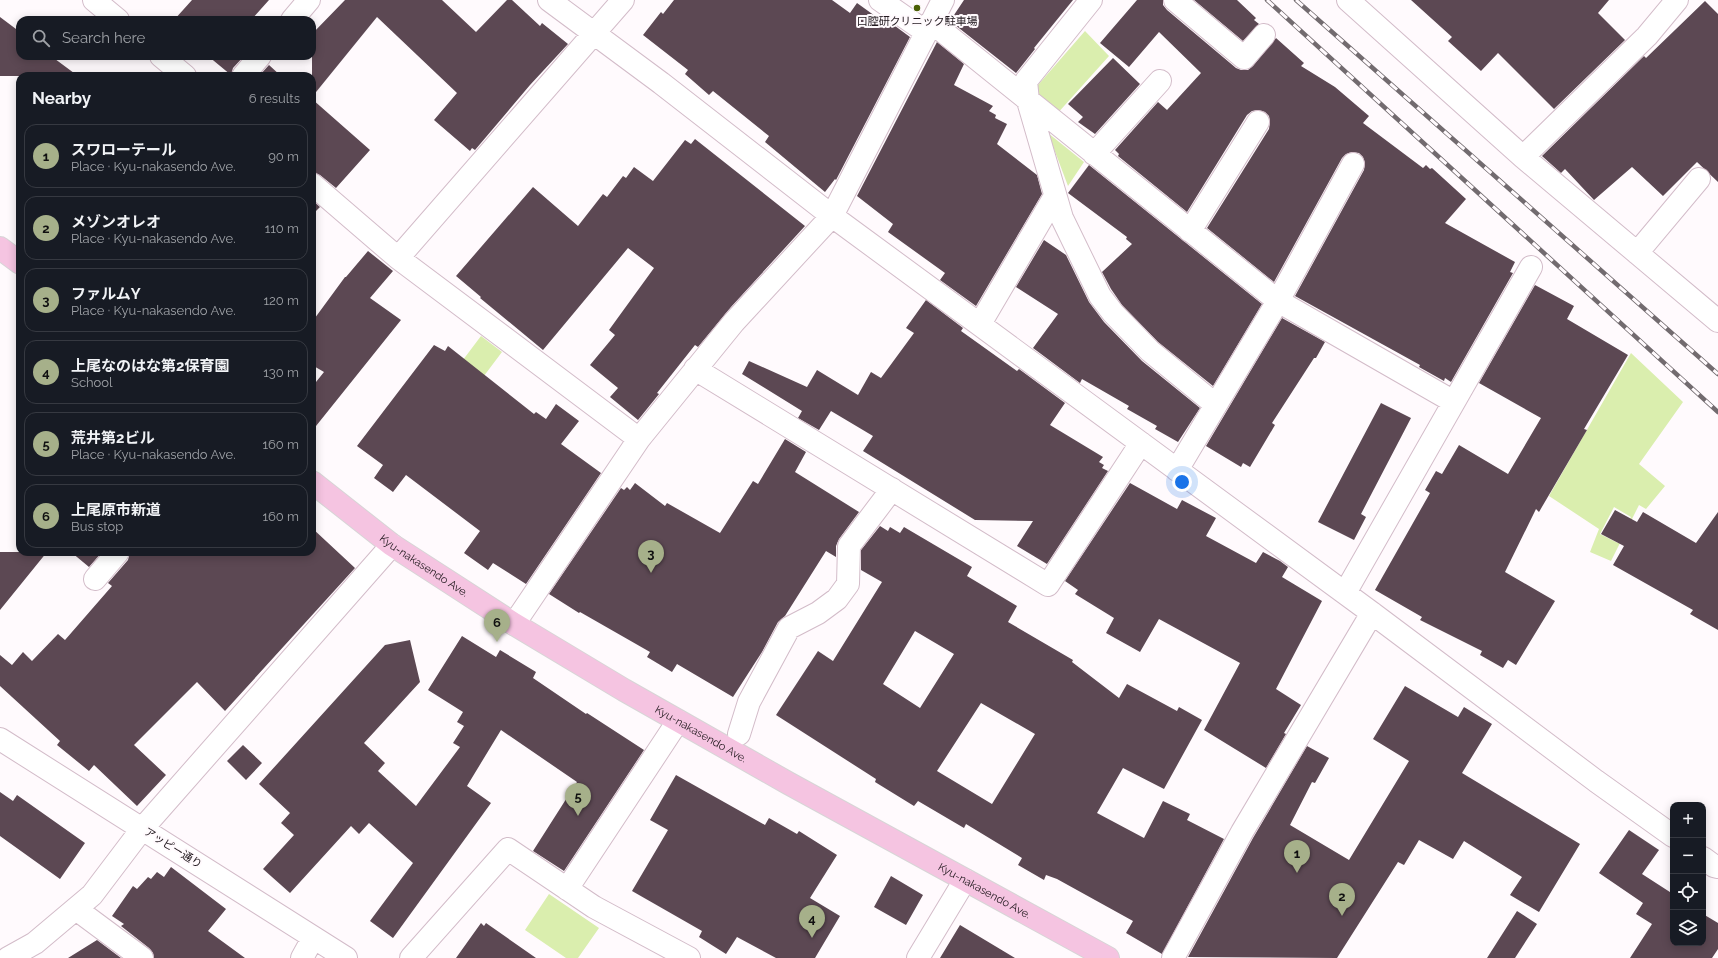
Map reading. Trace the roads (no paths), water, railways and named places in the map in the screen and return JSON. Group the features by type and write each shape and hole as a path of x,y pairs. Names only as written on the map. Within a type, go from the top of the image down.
{"main road":[{"path":"0,248 16,260"},
{"name":"Kyu-nakasendo Ave.","path":"316,485 392,545 514,624 678,721 788,783 1108,958"}],"street":[{"path":"94,0 113,16"},
{"path":"295,16 309,0"},
{"path":"549,0 661,82 832,216 1670,834"},
{"path":"398,258 623,0"},
{"path":"880,0 928,27 1028,102 1278,301 1454,402"},
{"path":"514,624 638,440 734,322 832,216 943,0"},
{"path":"1091,0 1026,81 1028,102 1055,196 1062,218 1100,296 1113,313 1150,351 1216,405"},
{"path":"1175,0 1244,58 1264,35"},
{"path":"1348,0 1523,157 1718,321"},
{"path":"1523,157 1648,36 1677,0"},
{"path":"166,60 180,72"},
{"path":"246,72 257,60"},
{"path":"1094,154 1160,82"},
{"path":"1190,230 1258,122"},
{"path":"1177,470 1278,301 1354,164"},
{"path":"1637,253 1699,179"},
{"path":"316,187 398,258 638,440"},
{"path":"980,324 1055,196"},
{"path":"1345,593 1531,267"},
{"path":"695,369 1048,585 1141,444"},
{"path":"739,734 749,702 789,628 818,613 837,599 848,584 849,546 892,489"},
{"path":"8,958 35,943 92,895 142,829 392,545"},
{"path":"95,579 115,556"},
{"path":"1173,958 1242,832 1372,613"},
{"path":"567,889 678,721"},
{"name":"アッピー通り","path":"0,739 346,958"},
{"path":"411,958 508,849 594,907 689,958"},
{"path":"1706,860 1718,867"},
{"path":"918,958 965,880"},
{"path":"76,909 142,958"},
{"path":"302,958 313,938"}],"railway":[{"path":"1267,0 1718,412"},
{"path":"1296,0 1718,374"}],"place":[{"name":"口腔研クリニック駐車場","path":"917,8"},
{"name":"ファルムY","path":"651,573"},
{"name":"上尾原市新道","path":"497,642"},
{"name":"荒井第2ビル","path":"578,816"},
{"name":"スワローテール","path":"1297,873"},
{"name":"メゾンオレオ","path":"1342,916"},
{"name":"上尾なのはな第2保育園","path":"812,938"}]}
